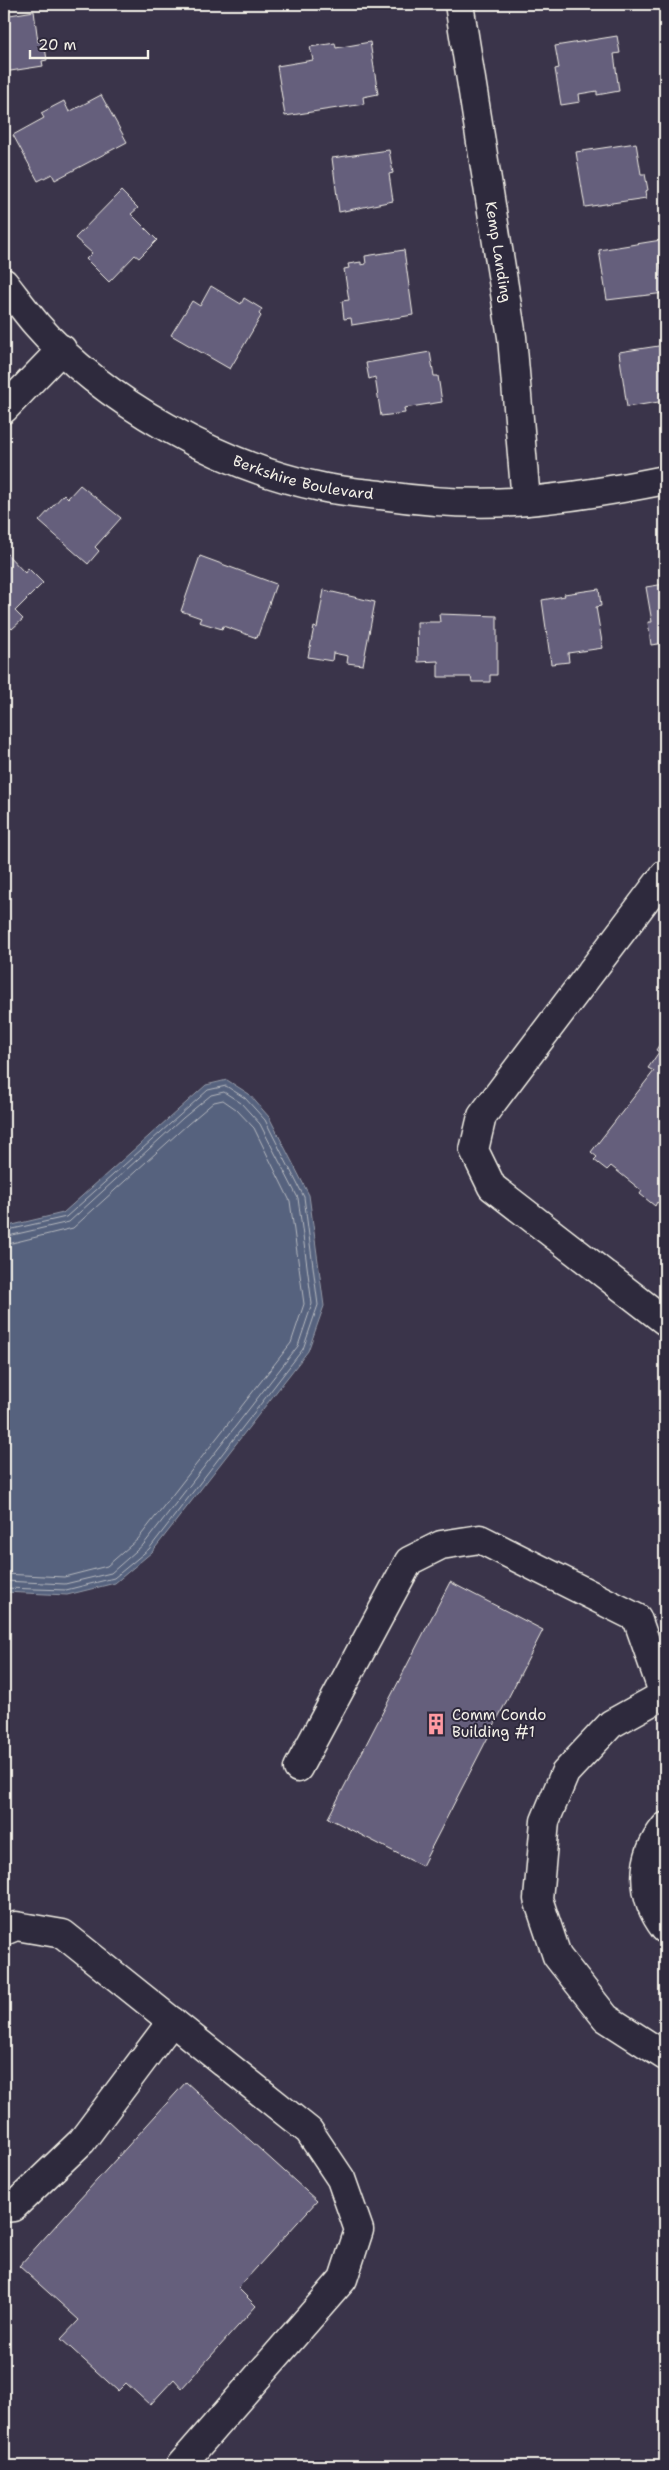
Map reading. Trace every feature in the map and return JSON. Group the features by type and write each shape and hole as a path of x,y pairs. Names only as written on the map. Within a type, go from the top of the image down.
{"street":[{"name":"Kemp Landing","path":"459,4 512,337 526,501"},
{"name":"Berkshire Boulevard","path":"4,283 37,325 62,349 123,400 196,444 262,471 320,487 424,501 526,501 614,490 665,480"},
{"path":"4,409 62,349"},
{"path":"665,874 482,1116 474,1150 492,1187 665,1321"},
{"path":"298,1768 409,1561 441,1545 480,1539 637,1618 665,1694 611,1724 565,1773 545,1821 538,1899 558,1956 606,2018 665,2056"},
{"path":"665,1827 648,1856 646,1890 658,1919 665,1929"},
{"path":"4,1931 16,1926 63,1934 310,2131 341,2179 359,2230 344,2279 180,2466"},
{"path":"4,2208 13,2207 82,2142 172,2021"}],"water":[{"path":"227,1080 249,1094 269,1117 309,1195 324,1306 308,1351 152,1552 115,1583 67,1595 4,1592 4,1227 63,1213 206,1085"}],"building":[{"path":"34,11 38,42 44,41 47,60 42,61 43,66 4,72 4,16"},
{"path":"617,36 620,53 614,54 619,91 597,95 597,91 579,94 580,102 561,105 555,69 559,68 555,46"},
{"path":"370,42 378,94 363,97 364,104 285,116 277,66 313,60 310,47 335,43 336,48"},
{"path":"101,95 127,142 55,180 52,174 38,181 13,135 44,118 41,113 64,101 69,112"},
{"path":"636,143 641,174 645,174 648,190 645,191 646,198 585,207 576,152"},
{"path":"389,150 393,173 389,174 393,201 339,212 332,158"},
{"path":"121,191 138,208 131,214 157,240 139,258 135,255 109,282 86,259 92,253 75,238"},
{"path":"661,240 663,256 659,257 665,293 607,300 599,250"},
{"path":"404,250 413,315 352,325 351,318 344,319 342,301 349,300 344,269 349,268 348,264 361,262 361,265 366,264 365,256"},
{"path":"211,286 241,304 244,298 262,309 259,314 261,316 230,369 171,335 192,301 200,306"},
{"path":"665,345 665,401 627,407 619,352"},
{"path":"430,352 434,376 438,376 442,402 404,408 405,413 381,416 375,377 369,379 366,363"},
{"path":"80,485 121,518 95,547 99,551 88,564 39,521 64,494 68,498"},
{"path":"4,551 25,573 28,568 43,583 15,611 23,619 12,629 4,621"},
{"path":"200,556 276,584 257,638 223,626 222,629 199,622 201,618 181,611"},
{"path":"665,584 665,650 664,643 651,645 648,622 652,622 646,587"},
{"path":"599,589 601,606 596,607 603,648 568,653 569,662 551,664 542,600 565,596 564,594"},
{"path":"324,590 375,602 363,665 347,663 348,656 333,653 332,661 308,657 314,627 317,628"},
{"path":"439,614 497,616 497,675 490,675 490,682 472,682 471,677 438,677 438,661 418,662 417,622 440,622"},
{"path":"665,1036 665,1208 657,1202 655,1206 640,1194 642,1191 611,1166 607,1170 594,1160 597,1157 591,1152 654,1071 648,1068 659,1052 656,1050"},
{"name":"Comm Condo Building #1","path":"450,1582 543,1630 422,1866 328,1818"},
{"path":"186,2082 317,2201 238,2288 256,2306 182,2388 174,2379 150,2405 126,2383 118,2391 61,2339 79,2320 19,2266"}],"place":[{"name":"Comm Condo Building #1","path":"436,1724"}]}
